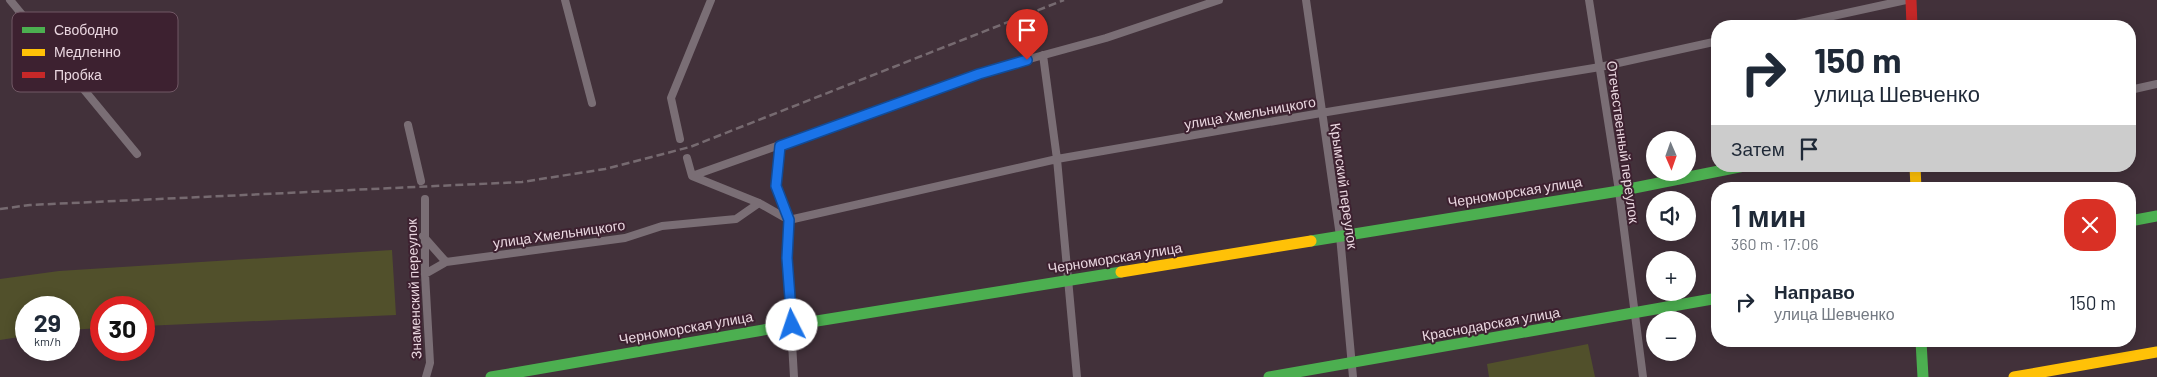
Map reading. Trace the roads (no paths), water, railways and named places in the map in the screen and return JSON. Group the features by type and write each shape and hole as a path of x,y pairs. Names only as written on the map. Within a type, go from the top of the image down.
{"street":[{"path":"10,0 20,12"},
{"path":"565,0 592,103"},
{"path":"680,140 671,98 712,0"},
{"path":"692,176 996,68 1106,38 1219,0"},
{"name":"Крымский переулок","path":"1306,0 1340,236 1353,377"},
{"name":"Отечественный переулок","path":"1589,0 1619,191 1643,377"},
{"path":"1814,20 1906,0"},
{"path":"1911,0 1912,20"},
{"name":"улица Хмельницкого","path":"789,220 1058,159 1600,67 1711,43"},
{"path":"1043,56 1058,159 1078,377"},
{"path":"2136,89 2157,84"},
{"path":"86,92 137,154"},
{"path":"408,125 421,181"},
{"path":"780,146 776,186 789,220 787,258 794,377"},
{"path":"687,158 692,176"},
{"name":"Черноморская улица","path":"491,377 792,325 1619,191 1714,172"},
{"path":"692,176 759,203 789,220"},
{"name":"Знаменский переулок","path":"425,199 425,274 430,363 426,377"},
{"name":"улица Хмельницкого","path":"425,274 446,262 625,238 662,226 736,219 759,203"},
{"path":"2136,220 2157,216"},
{"path":"424,236 446,262"},
{"name":"Краснодарская улица","path":"1269,377 1711,299"},
{"path":"1922,347 1923,377"},
{"path":"2014,377 2157,352"}],"railway":[{"path":"0,209 30,205 522,182 605,169 690,147 1064,0"}]}
